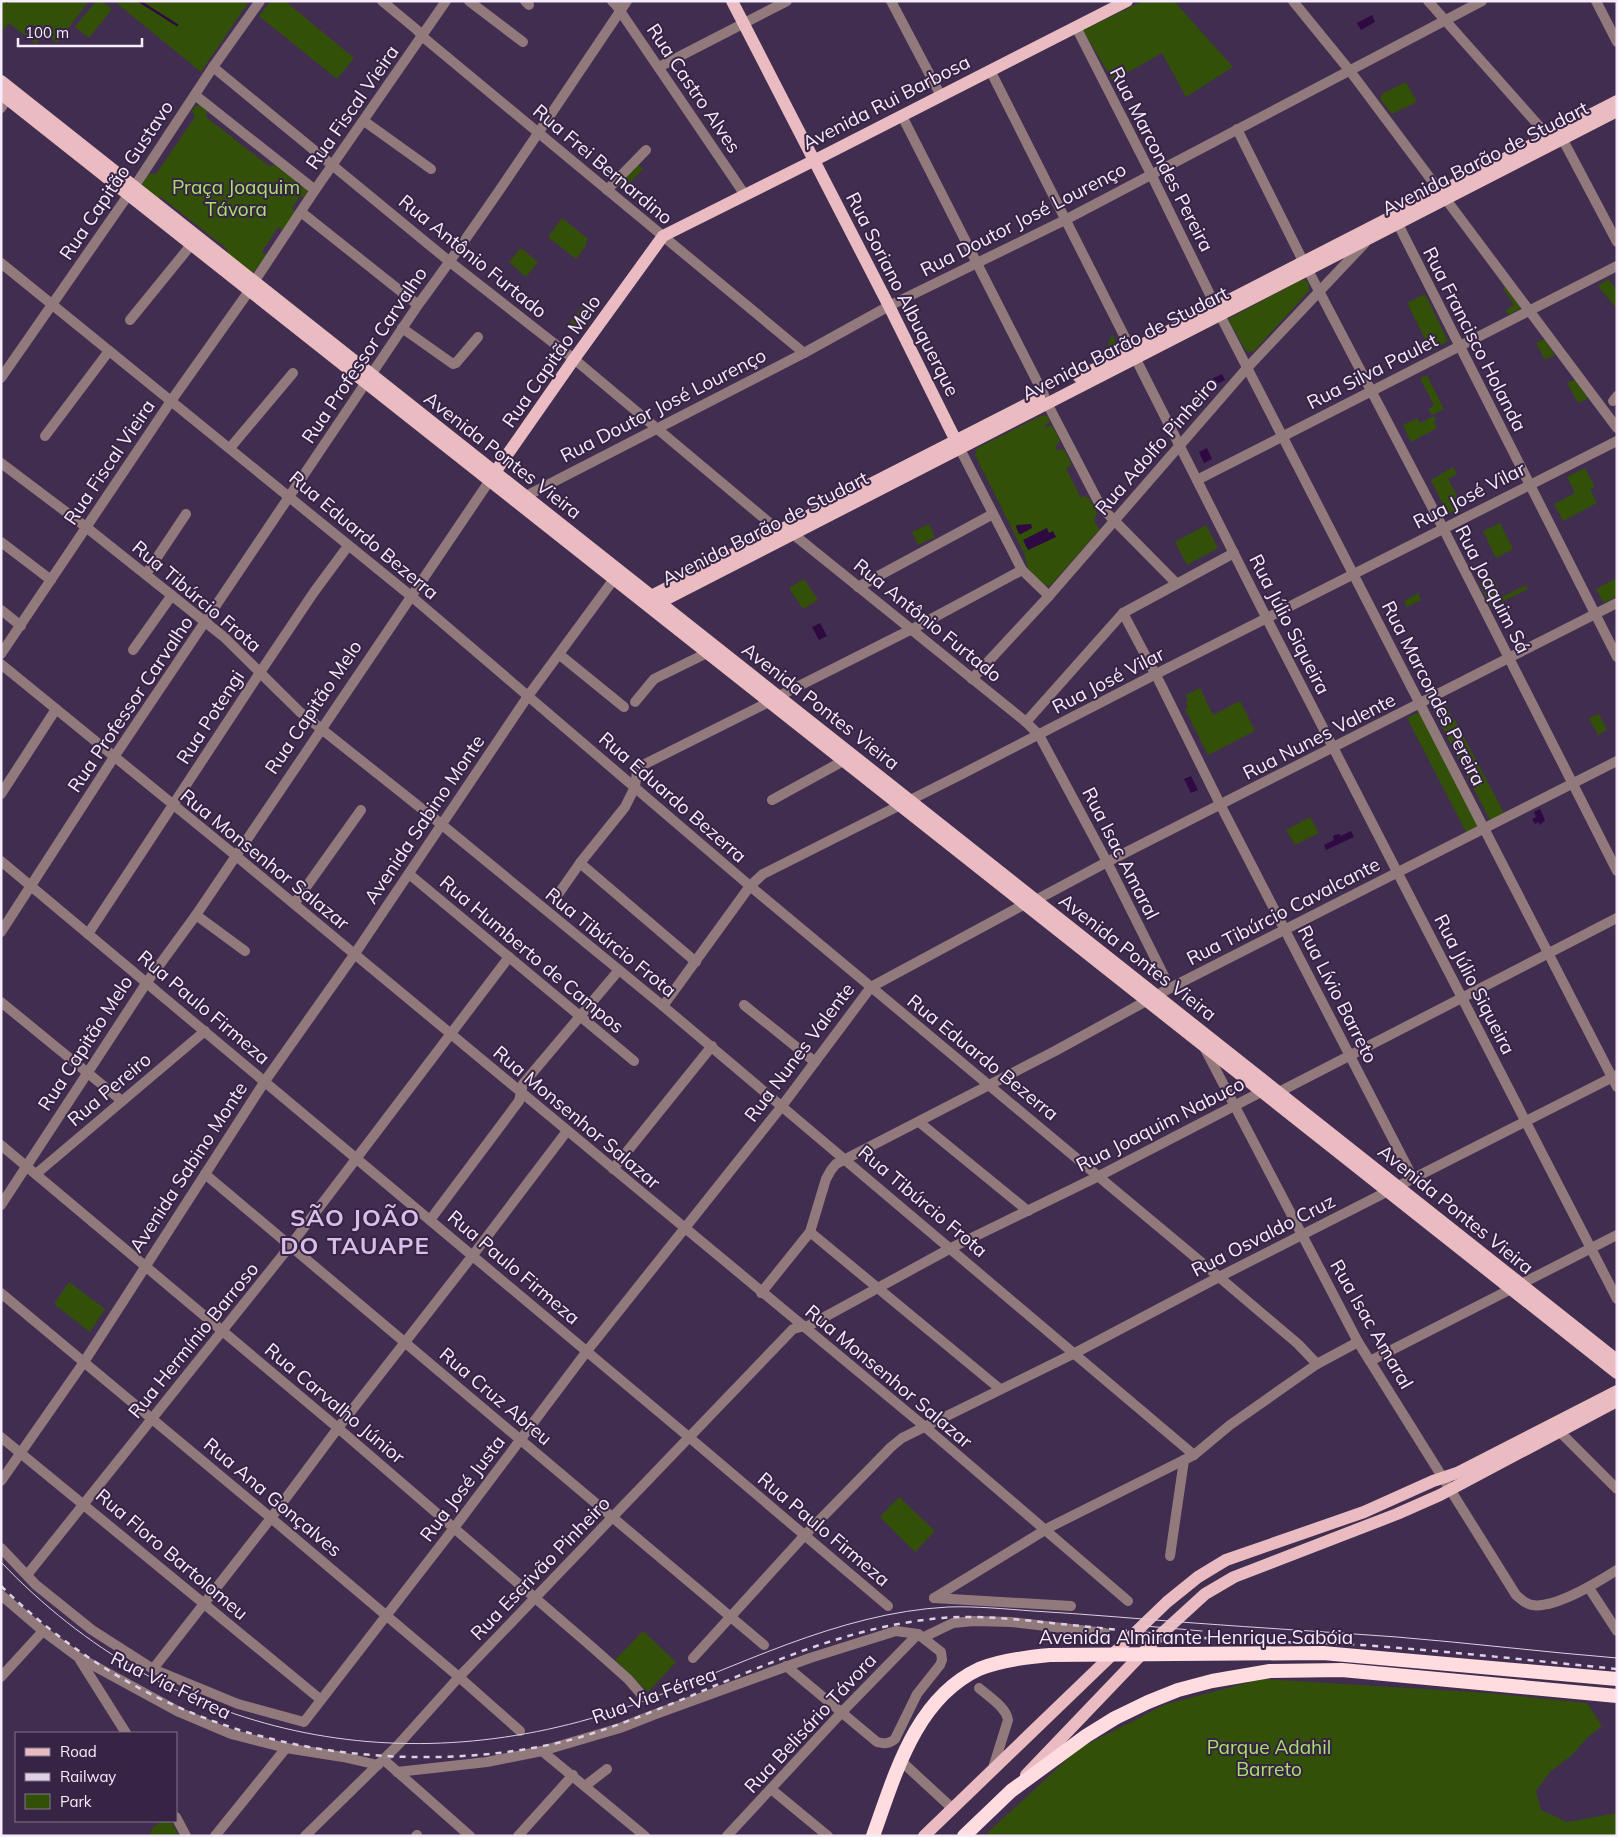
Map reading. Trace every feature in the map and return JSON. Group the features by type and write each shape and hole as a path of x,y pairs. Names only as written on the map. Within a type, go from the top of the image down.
{"highway":[{"name":"Avenida Almirante Henrique Sabóia","path":"873,1836 901,1761 916,1728 930,1709 966,1677 980,1669 1021,1657 1050,1654 1350,1654 1617,1679"},
{"name":"Avenida Almirante Henrique Sabóia","path":"964,1836 1011,1791 1078,1741 1123,1714 1178,1690 1248,1674 1270,1671 1342,1670 1617,1696"}],"main road":[{"name":"Rua Soriano Albuquerque","path":"732,1 890,306 958,445"},
{"name":"Avenida Rui Barbosa","path":"663,236 1076,27 1106,6 1127,1"},
{"name":"Avenida Pontes Vieira","path":"1,81 131,190 493,476 614,579 654,602 707,653 774,699 843,761 906,803"},
{"name":"Avenida Pontes Vieira","path":"3,100 131,190 191,244 252,286"},
{"name":"Avenida Barão de Studart","path":"654,602 792,534 1045,399 1306,266 1617,101"},
{"name":"Avenida Barão de Studart","path":"1306,266 1368,239 1398,224 1442,195 1563,140 1617,111"},
{"name":"Rua Capitão Melo","path":"493,476 574,359 663,236"},
{"name":"Avenida Barão de Studart","path":"654,602 778,530 958,445"},
{"name":"Avenida Pontes Vieira","path":"493,476 526,496 774,699 1151,998 1279,1092 1393,1189"},
{"name":"Avenida Pontes Vieira","path":"1151,998 1204,1046 1261,1092 1393,1189 1516,1286 1617,1360"},
{"name":"Avenida Pontes Vieira","path":"1516,1286 1617,1373"},
{"path":"924,1836 1167,1602 1198,1577 1226,1560 1364,1512 1457,1473 1617,1391"},
{"path":"1011,1791 1159,1636 1205,1594 1234,1577 1398,1514 1451,1489 1617,1401"}],"street":[{"name":"Rua Capitão Gustavo","path":"3,373 260,1"},
{"name":"Rua Frei Bernardino","path":"382,1 417,30 422,37 804,353"},
{"name":"Rua Fiscal Vieira","path":"1,654 171,401 252,286 315,190 446,1"},
{"path":"469,1 523,42"},
{"name":"Rua Castro Alves","path":"612,1 745,195"},
{"name":"Rua Professor Carvalho","path":"1,932 114,756 206,622 402,328 539,133 627,1"},
{"path":"659,67 787,1"},
{"path":"891,1 941,96"},
{"path":"1293,1 1350,71 1617,428"},
{"path":"1428,1 1548,136 1563,140 1617,242"},
{"name":"Rua Doutor José Lourenço","path":"526,496 804,353 890,306 1065,220 1482,1"},
{"path":"1596,1 1617,42"},
{"name":"Rua Marcondes Pereira","path":"1076,27 1152,174 1247,368 1421,703 1548,954 1615,1080"},
{"name":"Rua Antônio Furtado","path":"213,67 450,262 574,359 778,530"},
{"name":"Rua Júlio Siqueira","path":"990,70 1179,447 1617,1299"},
{"path":"194,95 315,190"},
{"path":"902,116 1101,507 1176,583"},
{"path":"364,121 432,169"},
{"name":"Rua Joaquim Sá","path":"1237,129 1617,871"},
{"path":"607,190 646,150"},
{"path":"301,212 418,305"},
{"name":"Rua Francisco Holanda","path":"1398,224 1617,657"},
{"name":"Rua Adolfo Pinheiro","path":"972,679 1049,596 1247,368 1368,239"},
{"path":"130,320 191,244"},
{"name":"Rua Eduardo Bezerra","path":"1,263 411,596 750,886 1220,1276 1298,1344 1316,1364"},
{"name":"Rua Silva Paulet","path":"1197,480 1617,266"},
{"path":"402,328 453,364 456,363 478,337"},
{"path":"45,436 109,351"},
{"path":"230,448 293,372"},
{"name":"Rua José Vilar","path":"663,1006 750,886 768,871 906,803 1529,484 1617,441"},
{"name":"Rua Soriano Albuquerque","path":"958,445 1022,570 1049,596"},
{"name":"Rua Tibúrcio Frota","path":"1,463 86,527 206,622 241,652 285,698 321,729 441,824 712,1046 1194,1455"},
{"name":"Rua Capitão Melo","path":"1,1205 147,982 196,915 493,476"},
{"path":"146,574 186,514"},
{"path":"858,587 993,514"},
{"name":"Rua Antônio Furtado","path":"792,534 1026,722 1039,735"},
{"path":"1,542 51,580"},
{"name":"Rua Potengi","path":"88,934 174,806 260,672 314,592 348,546"},
{"path":"1026,722 1123,613 1234,553"},
{"path":"559,893 580,863 625,807 635,787 637,771 643,765 911,629 1022,570"},
{"name":"Avenida Sabino Monte","path":"1,1481 84,1362 265,1081 409,874 528,696 560,655 614,579"},
{"path":"133,650 172,595"},
{"name":"Rua Nunes Valente","path":"684,1228 782,1106 871,987 1107,862 1617,603"},
{"path":"1,610 21,626"},
{"name":"Rua Lívio Barreto","path":"1123,613 1156,674 1220,805 1413,1178"},
{"path":"635,702 654,679 707,653"},
{"path":"560,655 624,707"},
{"name":"Rua Monsenhor Salazar","path":"1,664 235,855 522,1092 761,1293 924,1426 1128,1601"},
{"path":"1,794 56,709"},
{"name":"Rua Isac Amaral","path":"1039,735 1107,862 1170,988"},
{"path":"772,800 843,761"},
{"name":"Rua Tibúrcio Cavalcante","path":"761,1293 810,1232 831,1170 836,1164 919,1122 1170,988 1617,761"},
{"path":"294,904 361,810"},
{"name":"Rua Paulo Firmeza","path":"1,861 587,1351 888,1606"},
{"path":"580,863 696,962"},
{"name":"Rua Humberto de Campos","path":"409,874 634,1061"},
{"path":"196,915 244,951"},
{"name":"Rua Joaquim Nabuco","path":"802,1326 810,1325 951,1248 1099,1176 1261,1092 1279,1092 1617,918"},
{"name":"Rua Hermínio Barroso","path":"27,1575 85,1505 290,1246 509,957"},
{"path":"430,1220 519,1101 523,1084 619,970"},
{"path":"1,1002 122,1101"},
{"path":"744,1005 815,1062"},
{"name":"Rua Pereiro","path":"36,1174 205,1031"},
{"path":"613,1169 712,1046"},
{"name":"Rua Isac Amaral","path":"1204,1046 1358,1342 1516,1595 1532,1605 1547,1604 1589,1588"},
{"name":"Rua Osvaldo Cruz","path":"693,1658 804,1536 902,1438 1075,1353 1220,1276 1525,1121 1615,1080"},
{"path":"919,1122 1028,1211"},
{"path":"152,1669 271,1518 567,1131"},
{"name":"Rua Carvalho Júnior","path":"1,1145 338,1428 592,1647 628,1679 641,1694"},
{"name":"Rua Cruz Abreu","path":"205,1174 764,1645"},
{"name":"Rua José Justa","path":"304,1722 454,1528 587,1351 684,1228"},
{"path":"810,1232 1000,1389"},
{"path":"1370,1361 1617,1235"},
{"name":"Rua Ana Gonçalves","path":"1,1293 271,1518 520,1731"},
{"name":"Rua Escrivão Pinheiro","path":"305,1836 381,1762 534,1598 792,1330 802,1326"},
{"path":"1071,1606 934,1598 1046,1530 1194,1455 1230,1425 1316,1364 1358,1342"},
{"path":"1559,1431 1617,1489"},
{"name":"Rua Floro Bartolomeu","path":"1,1437 320,1699"},
{"path":"1170,1556 1184,1460"},
{"name":"Rua Via Férrea","path":"1,1548 36,1585 92,1630 152,1669 238,1704 304,1722"},
{"path":"1617,1570 1589,1588 1617,1631"},
{"name":"Rua Via Férrea","path":"1,1595 43,1632 78,1658 179,1712 231,1734 286,1748 381,1762"},
{"name":"Rua Via Férrea","path":"397,1772 487,1762 542,1751 620,1728 786,1666 888,1633 904,1631 921,1636 953,1623 974,1621 1010,1622 1105,1633"},
{"path":"1,1677 43,1632"},
{"path":"786,1666 877,1742 886,1744 895,1738 917,1694 942,1660 941,1652 921,1636"},
{"name":"Rua Belisário Távora","path":"727,1836 841,1713 921,1636"},
{"path":"78,1658 125,1732"},
{"path":"979,1688 1004,1710 1008,1716 993,1768"},
{"path":"1002,1738 1016,1746"},
{"path":"215,1836 286,1748"},
{"path":"542,1751 645,1836"},
{"path":"901,1761 952,1808"},
{"path":"381,1762 397,1772 470,1836"},
{"path":"585,1786 607,1769"},
{"path":"518,1836 573,1775"},
{"path":"771,1789 828,1836"},
{"path":"178,1821 186,1836"}],"green space":[{"path":"1,1 89,1 57,43 44,33 36,44 9,23 1,32"},
{"path":"96,1 102,1 112,9 89,38 75,27"},
{"path":"114,1 249,1 201,72"},
{"path":"271,1 285,1 354,58 337,79 259,16"},
{"path":"1143,1 1174,1 1233,67 1186,97 1162,53 1113,81 1083,30"},
{"path":"1406,82 1417,102 1392,114 1380,99 1383,93"},
{"name":"Praça Joaquim Távora","path":"200,105 207,111 206,117 269,166 275,165 308,190 304,198 300,196 292,208 296,212 283,230 278,227 262,252 266,255 252,274 226,254 227,249 161,197 156,199 142,187 149,174 156,174 195,117 192,111 195,106"},
{"path":"637,164 643,169 622,191 617,185"},
{"path":"562,218 588,239 586,246 576,259 548,237"},
{"path":"521,248 538,262 526,277 509,262"},
{"path":"1608,279 1617,290 1617,309 1598,286"},
{"path":"1301,280 1309,283 1309,291 1254,351 1246,351 1228,319"},
{"path":"1506,286 1521,307 1508,315 1506,310 1514,305 1503,288"},
{"path":"1425,294 1448,341 1431,351 1407,303"},
{"path":"583,306 594,314 581,332 570,323"},
{"path":"1113,335 1118,346 1117,349 1105,355 1111,336"},
{"path":"1544,339 1555,355 1545,360 1536,343"},
{"path":"1427,375 1444,409 1432,415 1428,409 1434,405 1420,378"},
{"path":"1575,380 1589,398 1578,403 1567,383"},
{"path":"1043,415 1048,417 1050,422 1045,425 1046,428 1052,425 1060,441 1055,447 1057,450 1064,449 1072,465 1066,468 1081,498 1085,496 1090,499 1097,513 1094,522 1100,529 1050,586 1036,579 1029,570 1025,555 975,455 977,448"},
{"path":"1434,416 1437,428 1411,442 1403,425 1417,418 1420,423"},
{"path":"1453,467 1457,474 1448,479 1463,507 1448,514 1431,480"},
{"path":"1585,468 1595,487 1590,489 1597,503 1563,521 1554,504 1575,493 1567,477"},
{"path":"1500,523 1513,549 1496,558 1483,531"},
{"path":"929,524 935,537 918,545 912,532"},
{"path":"1206,525 1218,548 1187,565 1175,542"},
{"path":"1493,577 1502,597 1526,585 1528,589 1491,607 1479,583"},
{"path":"1617,578 1617,596 1604,603 1596,589"},
{"path":"804,579 818,600 803,609 789,588"},
{"path":"1418,593 1421,600 1407,607 1404,601"},
{"path":"1200,688 1213,715 1240,701 1255,731 1208,755 1185,709 1188,707 1186,695"},
{"path":"1444,700 1504,813 1490,820 1431,706"},
{"path":"1421,711 1480,825 1466,832 1407,718"},
{"path":"1599,714 1607,730 1598,735 1589,718"},
{"path":"1310,817 1319,833 1295,845 1286,830"},
{"path":"69,1282 105,1309 90,1332 54,1304"},
{"path":"899,1497 935,1531 915,1552 880,1517"},
{"path":"643,1631 676,1662 648,1692 615,1660"},
{"name":"Parque Adahil Barreto","path":"1262,1679 1488,1693 1587,1703 1602,1726 1588,1737 1571,1756 1550,1772 1536,1791 1541,1810 1567,1822 1617,1813 1617,1836 984,1836 1078,1749 1166,1704"},
{"path":"160,1822 172,1822 179,1836 149,1836 152,1829"}],"shaded area":[{"path":"1372,15 1375,22 1361,30 1357,23"},
{"path":"1222,374 1225,380 1211,387 1208,381"},
{"path":"1207,448 1212,459 1204,463 1199,452"},
{"path":"1031,524 1032,528 1019,534 1017,525"},
{"path":"1047,528 1049,533 1053,531 1056,537 1028,550 1023,540"},
{"path":"820,623 827,636 819,640 812,627"},
{"path":"1191,776 1198,790 1191,793 1184,779"},
{"path":"1540,809 1545,820 1540,825 1539,822 1535,824 1532,819 1536,817 1534,812"},
{"path":"1351,831 1354,837 1326,850 1324,845 1334,840 1334,835 1339,834 1341,836"}],"waterway":[{"path":"139,1 177,25"}],"tram line":[{"path":"1,1562 67,1623 139,1671 215,1707 295,1731 377,1742 462,1742 547,1729 633,1705 787,1644 826,1631 907,1611 948,1607 990,1608 1397,1637 1617,1658"},
{"path":"1145,1626 1202,1631"}],"railway":[{"path":"1,1586 48,1627 97,1663 148,1693 202,1717 258,1735 316,1748 376,1755 438,1757 474,1755 510,1752 564,1742 626,1722 759,1668 848,1636 894,1625 942,1618 996,1618 1178,1636 1266,1642 1381,1646 1617,1669"}],"district":[{"name":"SÃO JOÃO DO TAUAPE","path":"355,1232"}]}
